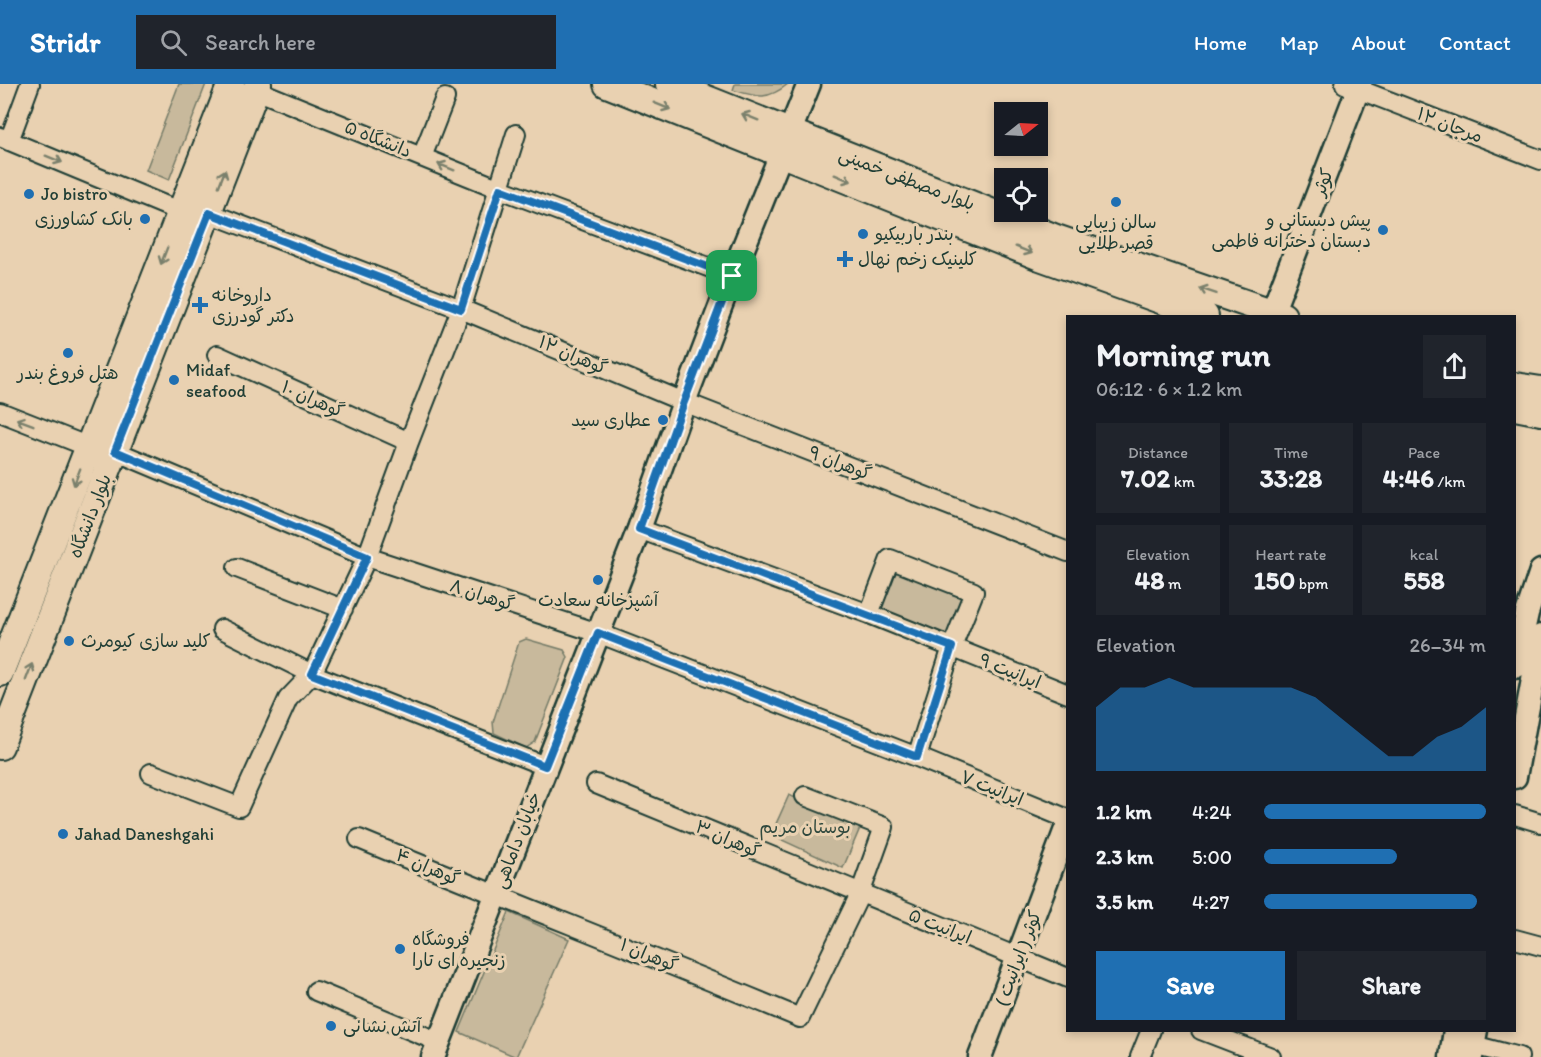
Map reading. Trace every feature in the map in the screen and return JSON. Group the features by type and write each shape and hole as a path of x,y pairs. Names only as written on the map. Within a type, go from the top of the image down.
{"main road":[{"name":"بلوار دانشگاه","path":"0,673 231,84"},
{"name":"بلوار مصطفی خمینی","path":"607,84 785,143 1277,315"},
{"name":"بلوار مصطفی خمینی","path":"669,84 785,143 1040,257 1202,315"},
{"name":"بلوار دانشگاه","path":"0,746 257,87"},
{"path":"1516,386 1541,390"},
{"path":"1516,408 1541,412"}],"street":[{"path":"30,84 4,139 181,212"},
{"name":"خیابان داماهی","path":"436,1049 639,529 732,276 809,84"},
{"name":"مرجان ۱۲","path":"1355,86 1541,160"},
{"name":"کوثر","path":"1277,315 1355,86"},
{"name":"دانشگاه ۵","path":"257,87 500,189 732,276"},
{"path":"423,157 445,98"},
{"path":"151,772 239,807 288,699 312,674 367,557 461,309 516,134"},
{"name":"گوهران ۱۲","path":"209,213 461,309 684,402"},
{"name":"گوهران ۱۰","path":"217,355 409,442"},
{"name":"گوهران ۹","path":"684,402 1066,551"},
{"path":"1516,409 1541,426"},
{"path":"0,412 89,447"},
{"name":"گوهران ۸","path":"115,451 367,557 598,633 917,757"},
{"name":"ایرانیت ۹","path":"639,529 869,614 1066,693"},
{"path":"869,614 890,559 974,592 952,647 917,757"},
{"path":"237,568 343,609"},
{"path":"1516,662 1527,612 1540,575"},
{"path":"222,629 312,674 545,766"},
{"path":"1516,773 1535,701 1541,636"},
{"name":"ایرانیت ۷","path":"917,757 1066,818"},
{"name":"گوهران ۳","path":"596,784 860,894"},
{"path":"805,796 884,827 860,894"},
{"path":"1516,815 1541,823"},
{"name":"کوثر ( ایرانیت )","path":"980,1057 1066,829"},
{"name":"گوهران ۴","path":"359,838 496,896"},
{"name":"گوهران ۱","path":"496,896 637,950 800,1018 860,894"},
{"name":"ایرانیت ۵","path":"860,894 1066,977"},
{"path":"1516,939 1541,946"},
{"path":"316,991 436,1049"},
{"path":"1140,1057 1150,1032"},
{"path":"1206,1032 1271,1057"},
{"path":"1451,1057 1455,1032"},
{"path":"1473,1044 1519,1057"}],"green space":[{"path":"179,84 206,84 169,180 146,170"},
{"path":"735,84 788,84 774,93 762,96 733,90"},
{"path":"894,567 966,595 949,639 877,611"},
{"path":"526,639 564,650 568,657 535,742 526,748 494,733 493,722 519,642"},
{"name":"بوستان مریم","path":"789,795 860,828 843,868 771,835"},
{"path":"509,912 569,939 516,1057 459,1032"}],"place":[{"name":"Jo bistro","path":"29,194"},
{"name":"سالن زیبایی قصر طلایی","path":"1116,202"},
{"name":"بانک کشاورزی","path":"145,219"},
{"name":"پیش دبستانی و دبستان دخترانه فاطمی","path":"1383,230"},
{"name":"بندر باربیکیو","path":"863,234"},
{"name":"کلینیک زخم نهال","path":"845,259"},
{"name":"داروخانه دکتر گودرزی","path":"200,305"},
{"name":"هتل فروغ بندر","path":"68,353"},
{"name":"Midaf seafood","path":"174,380"},
{"name":"عطاری سید","path":"663,420"},
{"name":"آشپزخانه سعادت","path":"598,580"},
{"name":"کلید سازی کیومرث","path":"69,641"},
{"name":"Jahad Daneshgahi","path":"63,834"},
{"name":"فروشگاه زنجیره ای تارا","path":"400,949"},
{"name":"آتش نشانی","path":"331,1026"}],"route":[{"path":"500,189 732,276 639,529 952,647 917,757 598,633 545,766 312,674 367,557 115,451 209,213 461,309 500,189"}]}
